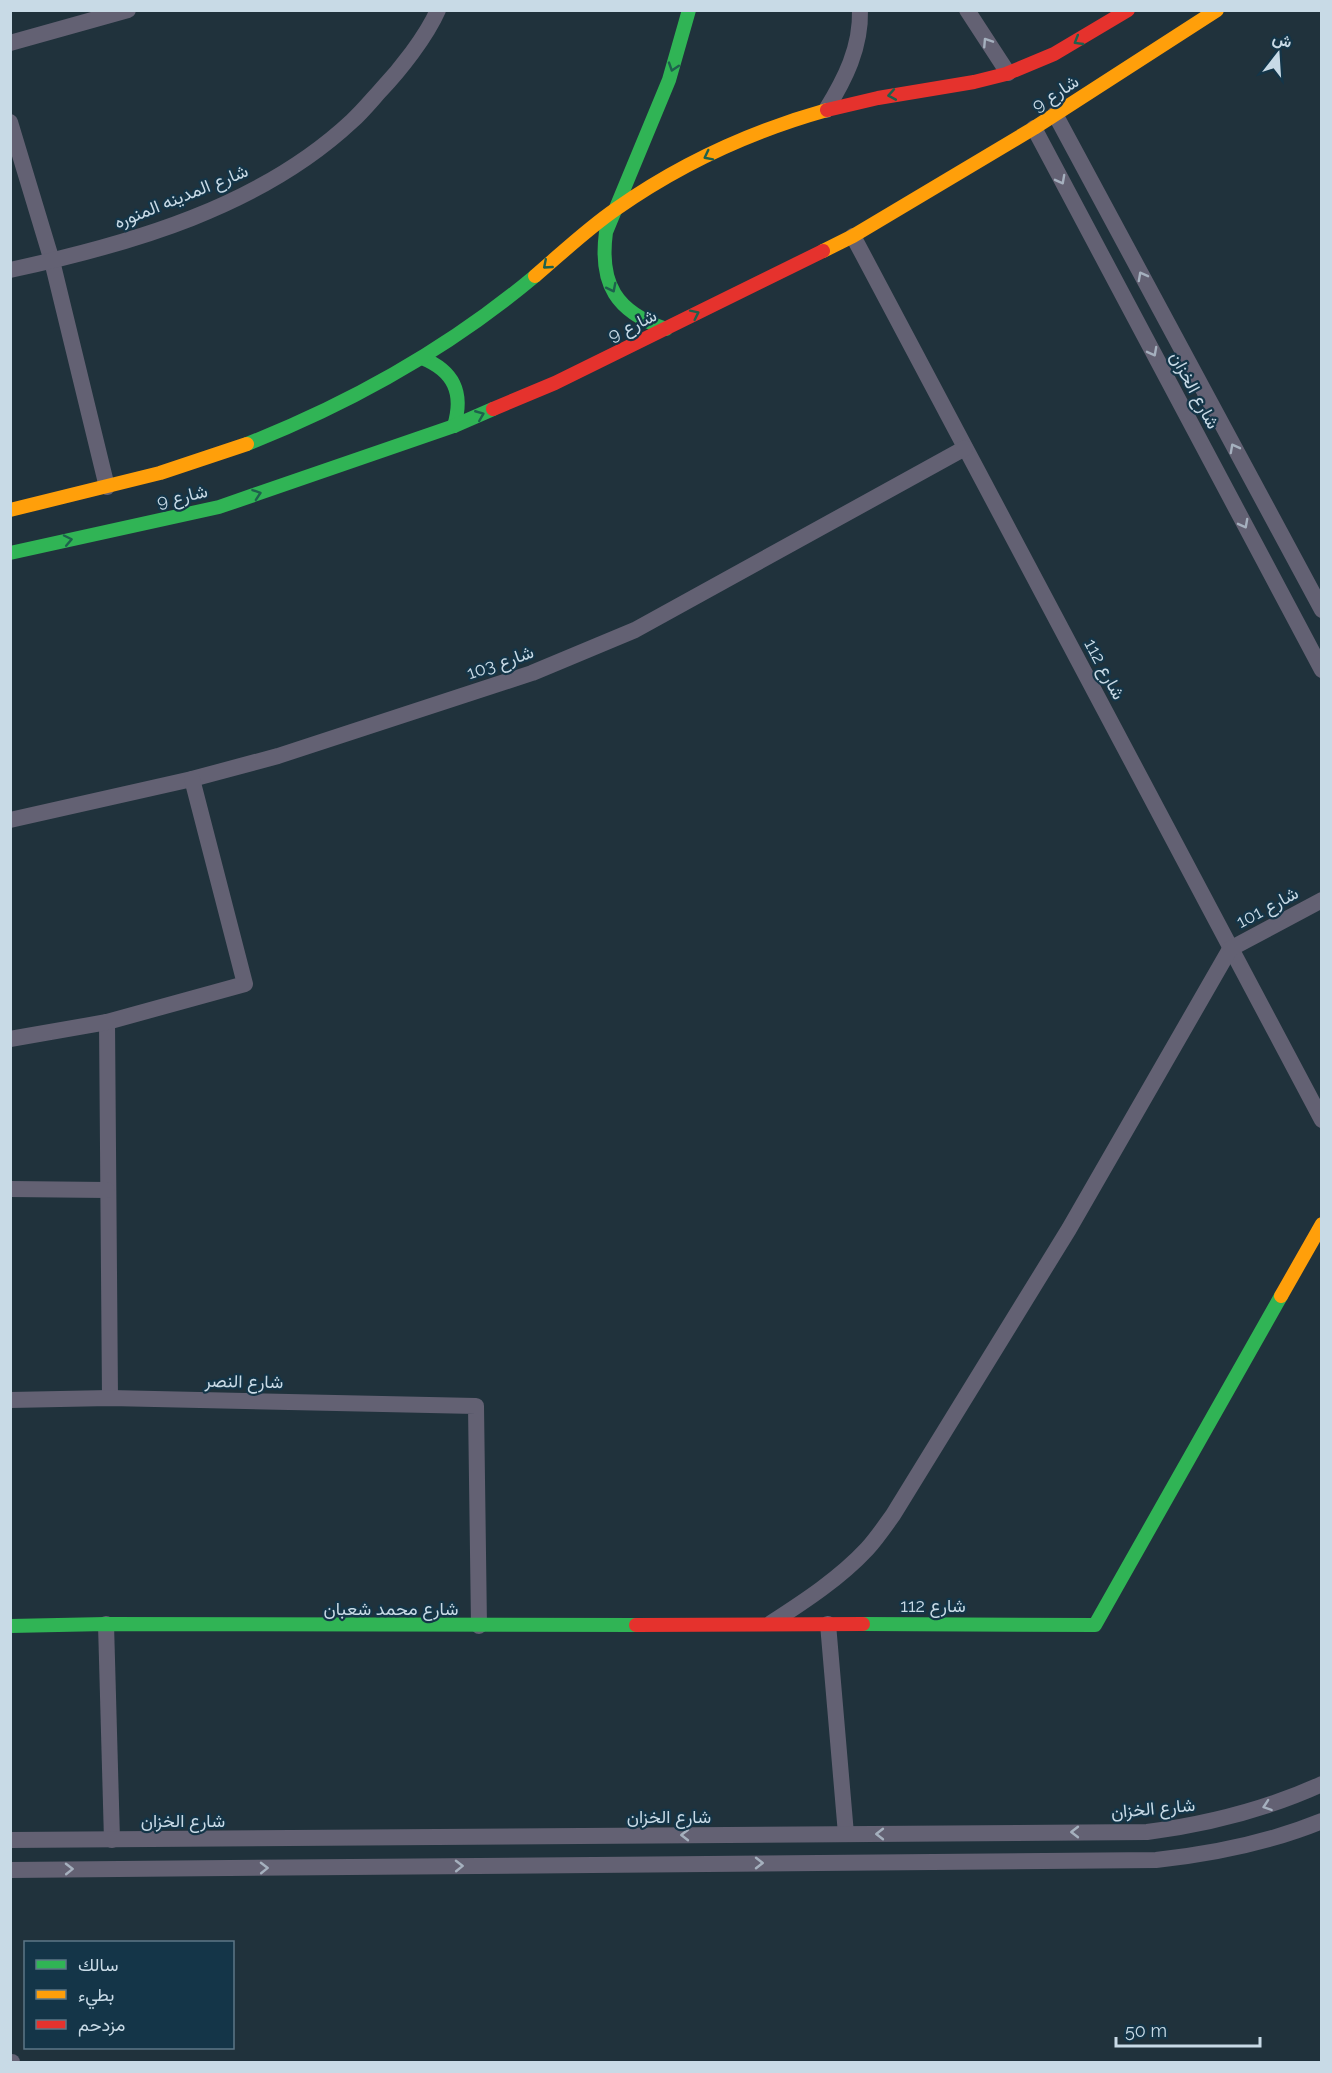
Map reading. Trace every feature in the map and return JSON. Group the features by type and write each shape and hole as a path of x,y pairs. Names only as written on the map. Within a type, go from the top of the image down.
{"main road":[{"path":"666,328 647,323 631,313 618,299 608,282 603,244 615,209 669,80 689,10"},
{"name":"شارع 9","path":"10,510 107,487 209,458 307,420 355,396 422,357 488,313 615,209 722,149 763,131 826,110 877,98 974,83 1008,73 1054,54 1128,10"},
{"name":"شارع 9","path":"10,553 219,507 454,426 555,383 853,236 1034,128 1216,10"},
{"path":"422,357 439,365 456,388 459,407 454,426"},
{"name":"شارع 112","path":"770,1624 1095,1625 1322,1224"},
{"name":"شارع محمد شعبان","path":"10,1626 770,1624"}],"street":[{"path":"10,43 128,10"},
{"name":"شارع المدينه المنوره","path":"10,270 141,237 237,199 300,163 352,122 398,71 438,10"},
{"path":"826,110 848,72 854,55 859,37 860,10"},
{"path":"967,10 1008,73"},
{"name":"شارع الخزان","path":"1055,114 1322,610"},
{"path":"10,122 52,261 107,487"},
{"name":"شارع الخزان","path":"1034,128 1322,670"},
{"name":"شارع 112","path":"853,236 1322,1120"},
{"name":"شارع 103","path":"10,820 192,779 278,756 532,673 635,630 965,448"},
{"path":"10,1039 107,1022 245,984 192,779"},
{"name":"شارع 101","path":"1230,949 1322,900"},
{"path":"770,1624 803,1603 834,1579 868,1548 893,1515 1069,1229 1230,949"},
{"path":"107,1022 110,1398"},
{"path":"10,1189 107,1190"},
{"name":"شارع النصر","path":"10,1400 110,1398 476,1406 479,1626"},
{"path":"106,1624 112,1840"},
{"path":"828,1624 846,1834"},
{"name":"شارع الخزان","path":"10,1840 1147,1832 1224,1819 1262,1808 1322,1784"},
{"path":"10,1870 1156,1860 1231,1850 1322,1821"},
{"path":"555,1836 559,1865"}],"traffic: fast":[{"path":"666,329 635,314 623,305 615,294 605,267 606,232 669,80 689,10"},
{"path":"247,444 324,411 398,372 468,327 535,276"},
{"path":"422,358 442,369 454,384 458,403 454,426"},
{"path":"10,553 219,507 454,426 493,409"},
{"path":"863,1624 1095,1625 1281,1296"},
{"path":"10,1626 106,1624 636,1625"}],"traffic: slow":[{"path":"823,251 853,236 1034,128 1217,10"},
{"path":"535,276 605,217 691,163 771,128 827,110"},
{"path":"10,510 160,473 247,444"},
{"path":"1281,1296 1322,1224"}],"traffic: jam":[{"path":"827,110 1006,74 1054,54 1128,10"},
{"path":"493,409 555,383 823,251"},
{"path":"636,1625 863,1624"}]}
